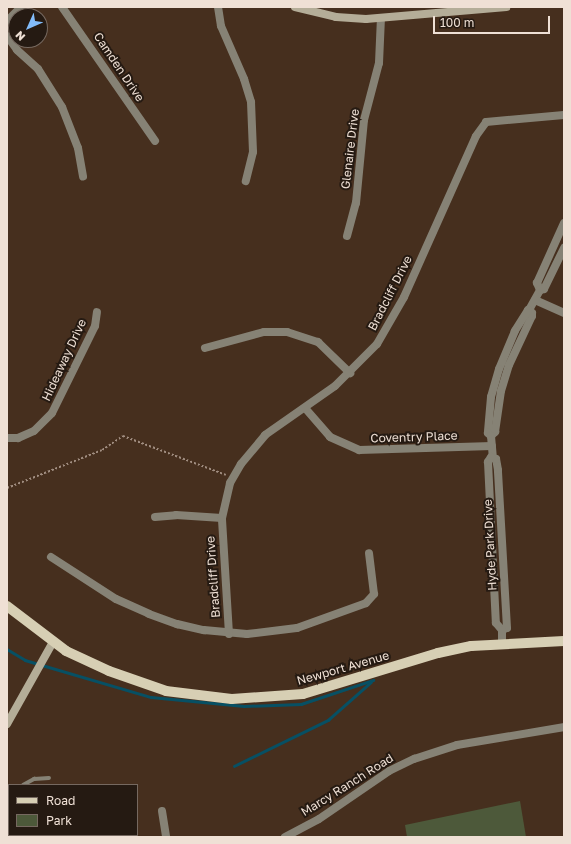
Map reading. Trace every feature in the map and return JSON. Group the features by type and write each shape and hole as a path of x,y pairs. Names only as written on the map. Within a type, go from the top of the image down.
{"main road":[{"name":"Newport Avenue","path":"7,606 53,642 109,671 166,691 232,699 303,694 438,654 471,646 564,641"}],"street":[{"path":"7,21 21,7"},
{"name":"Camden Drive","path":"62,7 155,142"},
{"path":"218,7 221,26 244,79 251,102 253,152 246,181"},
{"path":"295,7 322,11 351,19 381,18 506,7"},
{"name":"Glenaire Drive","path":"347,236 356,203 364,120 379,63 381,18"},
{"path":"7,36 18,50 38,69 62,107 78,148 83,177"},
{"name":"Bradcliff Drive","path":"229,634 222,518 233,478 253,447 265,435 305,408 350,372 370,353 392,321 476,136 486,122 564,115"},
{"name":"Hyde Park Drive","path":"540,290 537,283 564,222"},
{"name":"Hyde Park Drive","path":"502,644 502,630 507,628 498,470 496,459 493,457 491,436 495,432 501,391 509,365 532,316 530,310 540,290 544,289 564,248"},
{"path":"535,300 564,313"},
{"name":"Hideaway Drive","path":"7,438 18,438 34,431 52,413 95,326 97,312"},
{"path":"205,348 264,332 287,332 318,342 350,372"},
{"name":"Coventry Place","path":"305,408 330,437 359,450 492,446"},
{"name":"Bradcliff Drive","path":"155,517 176,515 222,518"},
{"path":"51,557 116,599 149,614 177,624 229,634 273,633 297,628 366,603 374,594 369,553"},
{"path":"7,724 53,642"},
{"name":"Marcy Ranch Road","path":"285,837 319,819 389,771 414,759 457,745 564,726"},
{"path":"162,811 166,837"}],"lane":[{"path":"25,784 34,779 49,778"}],"path":[{"path":"7,488 102,450 123,436 233,478"}],"green space":[{"path":"520,801 526,837 407,837 405,825"}],"waterway":[{"path":"7,649 25,660 151,697 244,706 301,704 373,680"},
{"path":"234,766 328,720 371,682"}]}
